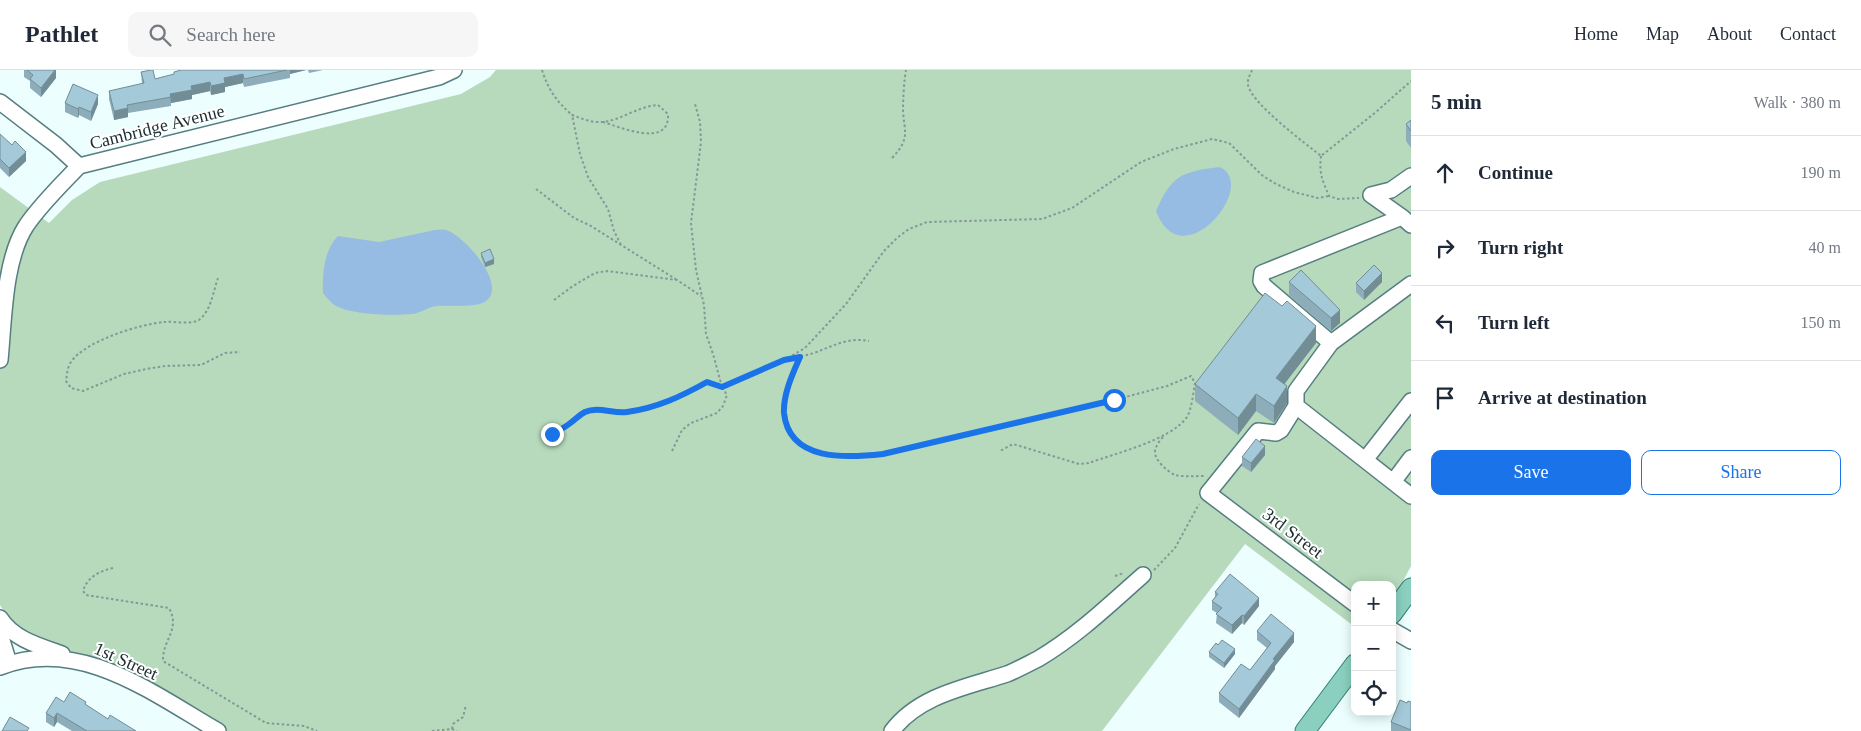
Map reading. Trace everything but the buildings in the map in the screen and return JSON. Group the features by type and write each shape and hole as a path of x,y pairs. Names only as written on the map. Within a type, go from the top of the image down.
{"main road":[{"path":"1396,609 1411,588"},
{"path":"1305,731 1351,669"}],"street":[{"name":"Cambridge Avenue","path":"0,360 9,273 16,248 26,227 51,195 79,166 428,74 454,70"},
{"path":"0,102 56,145 79,166"},
{"path":"1371,195 1391,190 1411,176"},
{"path":"1371,195 1407,221"},
{"path":"1331,343 1264,286 1261,281 1262,273 1407,221"},
{"path":"1208,493 1258,431 1276,433 1281,430 1296,406 1296,391 1331,343 1411,284"},
{"path":"1365,460 1411,401"},
{"path":"1296,406 1411,496"},
{"path":"1393,482 1411,458"},
{"name":"3rd Street","path":"1208,493 1351,601"},
{"path":"892,731 913,711 931,699 1009,673 1038,658 1072,637 1143,576"},
{"path":"0,618 18,636 34,645 92,664"},
{"path":"1396,632 1411,641"},
{"path":"0,634 5,665"},
{"name":"1st Street","path":"5,665 32,658 61,658 92,664 129,680 218,731"}],"path":[{"path":"542,70 547,86 554,97 572,114 589,121 603,122 652,134 660,132 665,127 668,121 668,114 658,105 649,106 603,122"},
{"path":"892,158 898,152 905,139 906,127 903,104 906,70"},
{"path":"1252,70 1248,83 1251,94 1270,113 1321,156"},
{"path":"1329,196 1321,180 1321,156 1411,81"},
{"path":"672,451 682,430 691,423 717,413 723,406 727,395 722,387 714,354 706,334 704,305 696,270 691,223 701,142 700,122 695,104"},
{"path":"572,114 580,154 588,177 608,209 614,231 621,245"},
{"path":"552,434 568,426 583,413 592,410 626,412 671,400 687,394 707,382 722,387 784,360 805,348 846,304 884,251 908,229 928,222 1042,220 1072,208 1142,162 1174,149 1212,139 1229,143 1263,176 1294,192 1318,198 1329,196 1338,199 1355,200 1371,195"},
{"path":"536,189 574,218 592,226 701,296"},
{"path":"554,300 573,286 595,274 607,271 677,280"},
{"path":"218,278 205,315 196,322 146,324 102,339 81,352 70,363 66,381 71,388 82,391 97,387 124,374 165,366 201,365 225,353 240,352"},
{"path":"784,360 800,357 846,341 860,340 869,342"},
{"path":"800,357 786,393 784,412 788,428 798,442 812,451 844,456 883,454 1114,400 1167,386 1190,376 1195,383 1187,416 1176,428 1162,437 1089,463 1079,464 1013,444 1000,451"},
{"path":"1162,437 1157,444 1156,457 1172,474 1205,476 1219,480"},
{"path":"1115,576 1124,572 1138,572 1143,576 1154,570 1175,548 1198,505 1208,493"},
{"path":"113,568 100,571 84,585 83,591 86,595 169,608 174,616 174,626 163,654 163,661 266,723 295,725 316,731"},
{"path":"452,729 453,724 463,716 466,705"},
{"path":"432,731 452,729 457,731"}],"green space":[{"path":"496,70 1411,70 1411,566 1396,594 1396,581 1351,581 1351,624 1245,544 1102,731 214,731 11,622 0,605 0,187 49,223 72,200 100,182 461,94 490,77"}],"water":[{"path":"1219,167 1227,173 1231,186 1228,200 1219,214 1208,226 1194,234 1180,235 1167,229 1156,211 1167,190 1179,177 1195,171"},
{"path":"435,230 445,230 454,234 481,261 492,284 491,294 486,301 477,305 437,306 412,314 383,315 360,313 340,308 333,304 323,293 323,278 327,255 338,236 379,242"}],"route":[{"path":"552,434 568,426 583,413 592,410 626,412 646,408 687,394 707,382 722,387 784,360 800,357 786,393 784,412 788,428 798,442 812,451 837,455 883,454 1114,400"}]}
